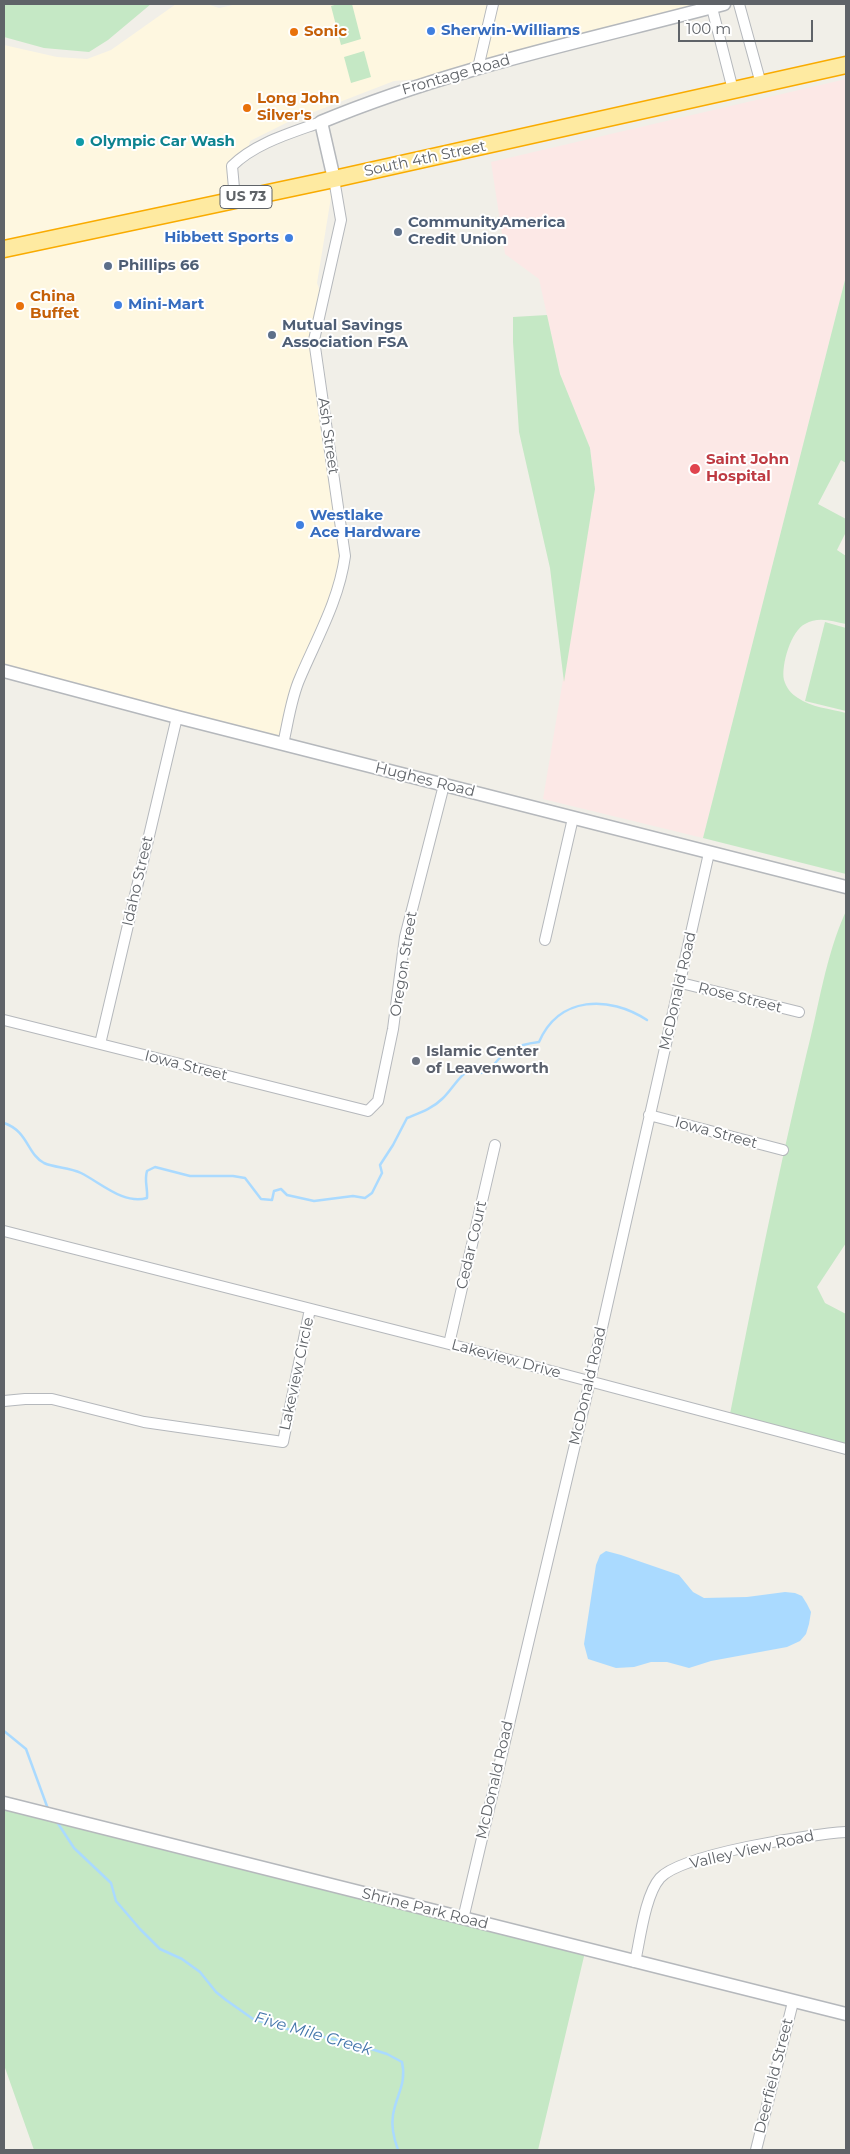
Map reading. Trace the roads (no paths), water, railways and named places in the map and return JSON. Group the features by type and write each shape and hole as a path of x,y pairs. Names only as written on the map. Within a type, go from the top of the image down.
{"highway":[{"name":"South 4th Street","path":"4,249 334,179 846,65"}],"street":[{"path":"478,68 493,4"},
{"path":"739,4 761,84"},
{"path":"716,5 733,90"},
{"name":"Frontage Road","path":"235,199 232,166 242,157 278,138 396,92 478,68 716,5"},
{"name":"Ash Street","path":"283,744 299,680 323,629 342,578 345,556 314,340 341,220 321,122"},
{"name":"Hughes Road","path":"4,671 177,717 846,887"},
{"name":"Idaho Street","path":"100,1044 177,717"},
{"name":"Oregon Street","path":"368,1111 378,1101 393,1029 405,937 444,785"},
{"path":"545,940 573,818"},
{"name":"McDonald Road","path":"463,1919 590,1381 709,853"},
{"name":"Rose Street","path":"681,983 799,1012"},
{"name":"Iowa Street","path":"4,1020 368,1111"},
{"name":"Iowa Street","path":"649,1115 783,1150"},
{"name":"Cedar Court","path":"449,1344 495,1145"},
{"name":"Lakeview Circle","path":"4,1231 310,1309 283,1442 144,1422 52,1399 4,1401"},
{"name":"Lakeview Drive","path":"310,1309 846,1449"},
{"name":"Shrine Park Road","path":"4,1803 846,2014"},
{"name":"Valley View Road","path":"635,1962 650,1898 659,1879 674,1868 715,1855 766,1844 846,1832"},
{"name":"Deerfield Street","path":"756,2150 793,2002"}],"water":[{"path":"606,1551 679,1575 693,1592 704,1598 747,1597 785,1592 795,1593 802,1596 811,1612 806,1634 800,1641 787,1647 711,1661 689,1668 667,1662 651,1662 634,1667 616,1668 588,1659 584,1644 596,1565 600,1555"}],"waterway":[{"path":"4,1123 18,1131 38,1159 44,1163 76,1171 113,1192 130,1198 147,1198 147,1171 155,1167 190,1176 233,1176 245,1178 261,1199 272,1200 274,1191 281,1189 287,1195 314,1201 353,1196 365,1198 372,1193 382,1173 380,1165 407,1118 438,1102 468,1070 473,1068 480,1073 488,1072 504,1054 516,1047 539,1042 548,1027 559,1016 572,1008 586,1004 617,1006 647,1020"},
{"name":"Five Mile Creek","path":"4,1731 26,1749 48,1809"},
{"name":"Five Mile Creek","path":"57,1822 74,1848 111,1883 116,1901 140,1929 160,1949 182,1959 200,1972 216,1992 253,2019 291,2030 352,2043 387,2054 402,2062 402,2083 392,2119 393,2133 398,2150"}],"place":[{"name":"Sherwin-Williams","path":"431,31"},
{"name":"Sonic","path":"294,32"},
{"name":"Long John Silver's","path":"247,108"},
{"name":"Olympic Car Wash","path":"80,142"},
{"name":"CommunityAmerica Credit Union","path":"398,232"},
{"name":"Hibbett Sports","path":"289,238"},
{"name":"Phillips 66","path":"108,266"},
{"name":"Mini-Mart","path":"118,305"},
{"name":"China Buffet","path":"20,306"},
{"name":"Mutual Savings Association FSA","path":"272,335"},
{"name":"Saint John Hospital","path":"695,469"},
{"name":"Westlake Ace Hardware","path":"300,525"},
{"name":"Islamic Center of Leavenworth","path":"416,1061"}]}
